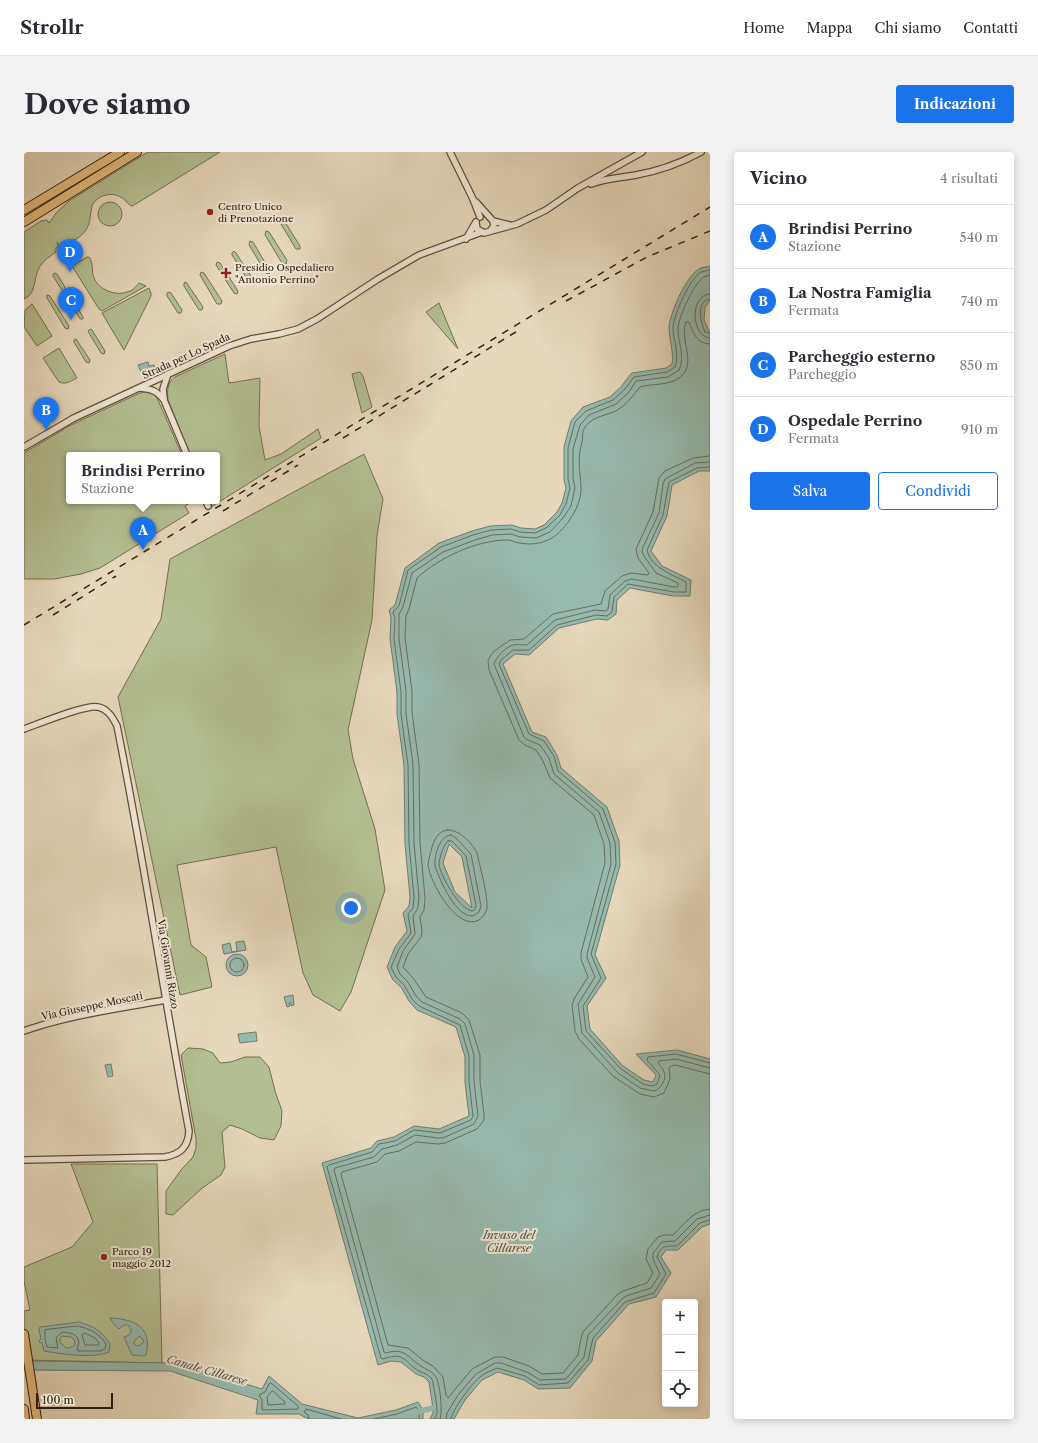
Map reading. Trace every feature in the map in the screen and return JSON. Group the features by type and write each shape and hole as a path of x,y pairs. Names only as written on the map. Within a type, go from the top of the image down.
{"highway":[{"path":"24,210 120,152"},
{"path":"24,222 137,152"},
{"path":"24,1334 37,1419"},
{"path":"24,1409 25,1419"}],"street":[{"path":"450,152 480,217"},
{"path":"476,223 477,229 487,233 491,230 517,224 546,210 578,188 642,152"},
{"path":"578,188 603,179 637,175 671,166 701,152"},
{"path":"473,199 493,221 510,226"},
{"path":"466,239 480,217 487,215"},
{"path":"491,230 494,226 493,221"},
{"name":"Strada per Lo Spada","path":"24,447 74,418 240,342 298,329 317,319 407,262 433,250 482,232"},
{"path":"161,391 168,374"},
{"path":"156,380 186,452"},
{"path":"138,388 148,388 161,391"},
{"name":"Via Giovanni Rizzo","path":"24,729 87,707 99,707 110,713 117,726 189,1131 189,1139 184,1148 176,1155 165,1157 24,1160"},
{"name":"Via Giuseppe Moscati","path":"24,1031 78,1016 165,1000"}],"green space":[{"path":"148,152 220,152 134,205 131,206 119,196 111,194 100,197 96,200 92,206 88,227 84,233 61,248 57,242 58,247 56,248 56,252 45,260 40,266 33,289 28,297 24,299 24,232 41,221 47,220 49,223 57,212 69,201"},
{"path":"110,202 119,205 122,214 119,223 110,226 101,223 98,214 101,205"},
{"path":"282,221 285,222 300,246 300,249 296,249 281,224"},
{"path":"266,231 269,232 287,260 286,264 282,263 265,235"},
{"path":"250,241 253,242 270,271 269,274 266,273 249,245"},
{"path":"234,251 254,281 253,284 250,283 232,255"},
{"path":"89,257 91,262 93,275 96,282 103,289 122,293 132,290 139,283 146,286 102,311 99,309 72,266"},
{"path":"217,262 220,263 238,291 237,294 234,293 216,265"},
{"path":"201,272 204,273 222,301 221,304 217,304 200,275"},
{"path":"55,273 83,319 80,319 53,276"},
{"path":"186,282 203,307 202,310 199,310 184,286 184,283"},
{"path":"149,288 151,296 124,350 102,313"},
{"path":"169,292 182,310 181,313 178,313 167,296 167,293"},
{"path":"47,295 50,296 69,326 68,329 65,328 47,298"},
{"path":"439,303 458,349 426,312"},
{"path":"32,304 52,336 37,346 24,327 25,310"},
{"path":"90,329 105,351 104,354 101,353 89,333 88,331"},
{"path":"76,339 90,360 89,363 86,362 74,342"},
{"path":"59,348 77,378 66,383 59,382 43,358"},
{"path":"225,354 229,383 260,378 259,426 265,460 281,454 318,429 321,438 220,501 220,452 189,452 168,400 169,385 175,377"},
{"path":"360,372 363,376 372,407 362,413 352,374"},
{"path":"147,391 154,393 181,452 66,452 66,504 188,504 185,506 189,513 100,568 81,574 54,579 24,579 24,453 71,425"},
{"path":"364,454 383,499 377,535 372,620 348,730 353,759 375,829 385,890 351,992 340,1011 313,995 303,973 276,847 177,865 191,945 206,957 212,987 180,995 118,697 161,619 170,559"},
{"path":"188,1048 203,1049 213,1053 220,1063 231,1062 245,1057 260,1057 269,1067 282,1111 281,1126 274,1140 260,1138 230,1125 222,1132 225,1167 221,1175 201,1189 173,1215 166,1214 166,1191 181,1170 193,1157 196,1148 196,1139 181,1055"},
{"name":"Parco 19 maggio 2012","path":"71,1164 157,1164 162,1363 24,1360 24,1311 30,1310 24,1281 24,1267 72,1247 93,1222"}],"water":[{"name":"Invaso del Cillarese","path":"710,266 710,301 705,307 704,320 710,333 710,471 699,471 672,485 667,516 651,551 662,566 691,580 690,596 673,596 630,588 617,600 616,614 608,620 597,619 559,628 529,655 515,654 503,664 532,732 546,737 557,755 561,768 607,807 619,841 620,865 595,955 606,978 587,1006 590,1029 623,1066 644,1080 653,1082 656,1075 636,1054 677,1050 710,1059 710,1224 702,1227 678,1250 666,1250 661,1257 671,1273 656,1297 629,1304 596,1341 592,1361 570,1388 538,1389 524,1380 498,1372 482,1380 465,1400 454,1419 430,1419 433,1413 433,1408 429,1382 401,1362 391,1361 378,1365 322,1163 371,1148 377,1141 394,1137 414,1126 439,1129 469,1116 465,1082 465,1057 456,1027 417,1010 409,1001 401,987 393,980 387,967 395,947 407,931 403,913 409,906 410,897 405,844 404,765 397,714 397,692 390,639 391,618 389,610 395,605 405,568 439,543 490,526 512,525 521,528 535,529 544,525 557,512 562,503 566,488 564,480 564,447 571,421 583,407 610,397 622,386 632,373 666,368 672,364 669,327 672,313 680,294 690,277 701,268","holes":["449,844 462,857 472,908 455,892 443,863"]},
{"path":"148,362 149,366 154,365 156,370 142,374 138,365"},
{"path":"244,941 246,950 224,954 222,945 230,943 232,952 237,951 236,942"},
{"path":"237,954 245,957 248,965 245,973 237,976 229,973 226,965 229,957"},
{"path":"293,995 294,1005 291,1006 291,1003 289,1003 290,1006 287,1007 284,997"},
{"path":"256,1032 257,1041 240,1043 238,1034"},
{"path":"111,1064 113,1076 108,1077 105,1065"},
{"path":"110,1318 127,1320 140,1326 147,1338 146,1355 132,1355 124,1337 131,1332 130,1327 128,1325 124,1325 119,1329","holes":["139,1336 144,1342 138,1346 134,1344"]},
{"path":"79,1322 93,1327 103,1335 110,1344 109,1352 86,1356 44,1351 42,1343 39,1342 41,1339 40,1327","holes":["62,1336 71,1337 74,1339 75,1344 72,1347 66,1348 60,1342 60,1339"]},
{"path":"24,1361 176,1363 262,1389 269,1376 302,1404 358,1418 396,1410 418,1402 423,1410 423,1419 308,1419 299,1414 256,1414 258,1400 170,1371 24,1370"}],"waterway":[{"name":"Canale Cillarese","path":"416,1412 433,1408"}],"railway":[{"path":"24,625 710,207"},
{"path":"566,301 647,257 710,231"},
{"path":"343,438 519,330"},
{"path":"223,511 298,465"},
{"path":"53,615 116,576"}],"place":[{"name":"Centro Unico di Prenotazione","path":"210,212"},
{"name":"Ospedale Perrino","path":"70,272"},
{"name":"Presidio Ospedaliero \"Antonio Perrino\"","path":"226,273"},
{"name":"Parcheggio esterno","path":"71,320"},
{"name":"La Nostra Famiglia","path":"46,430"},
{"name":"Brindisi Perrino","path":"143,550"},
{"name":"Parco 19 maggio 2012","path":"104,1257"}]}
